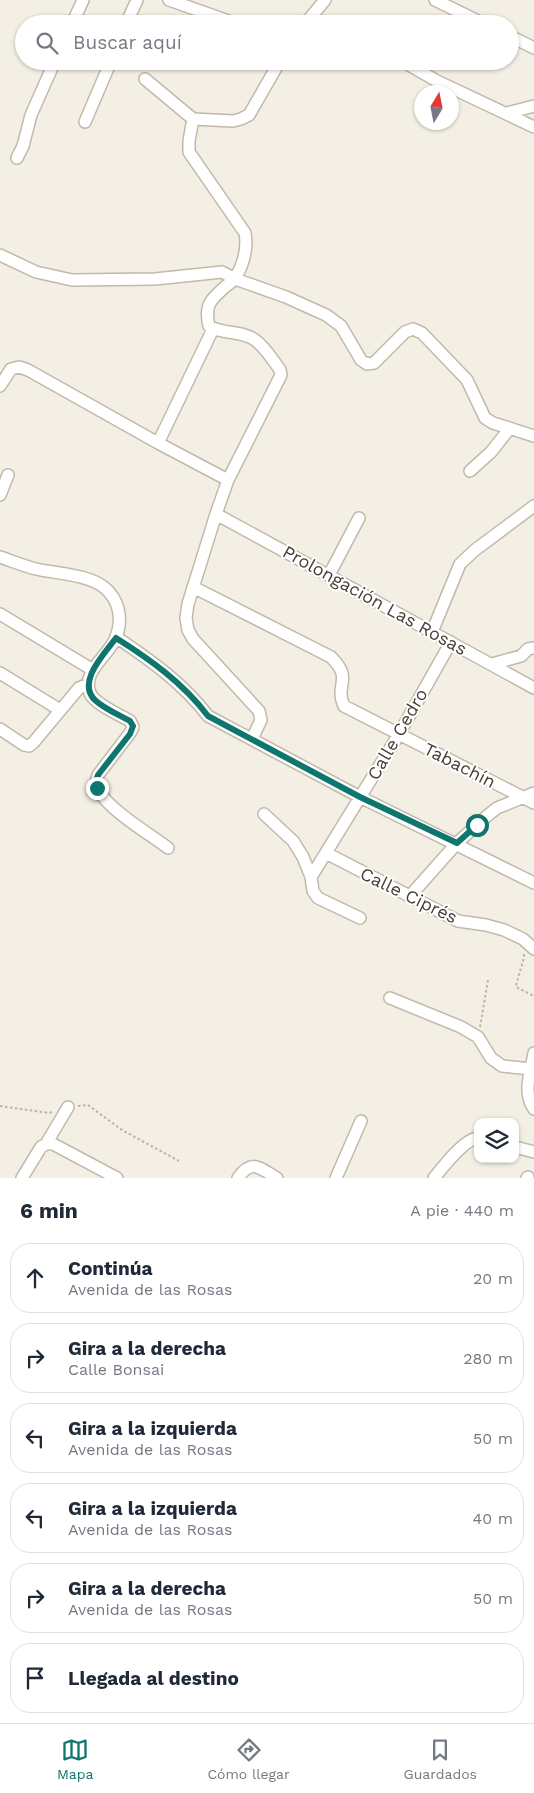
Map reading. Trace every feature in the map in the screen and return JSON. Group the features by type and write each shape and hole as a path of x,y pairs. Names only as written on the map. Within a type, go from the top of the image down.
{"street":[{"path":"76,15 83,0"},
{"path":"130,15 136,0"},
{"path":"169,0 199,5 219,15"},
{"path":"312,15 325,0"},
{"path":"435,0 466,15"},
{"path":"519,40 534,48"},
{"path":"17,158 23,146 31,115 51,70"},
{"path":"85,122 106,70"},
{"path":"145,79 193,120 233,121 248,115 275,70"},
{"path":"418,70 437,81 534,126"},
{"path":"507,113 534,106"},
{"path":"193,120 189,152 194,162 245,233 247,242 235,279 213,298 208,307 207,317 209,326 255,340 280,370 281,375 228,480 193,587 186,618 188,630 193,639 259,711 261,720 252,739"},
{"path":"0,255 36,272 72,280 155,279 222,272 235,279 286,297 326,315 341,326 361,360 367,364 374,363 405,332 413,329 422,333 467,380 485,418 493,424 534,436"},
{"path":"158,443 214,329"},
{"path":"0,386 11,369 19,367 28,370 228,480"},
{"path":"470,471 491,452 510,428"},
{"path":"0,495 8,475"},
{"path":"432,632 460,564 474,550 534,506"},
{"name":"Prolongación Las Rosas","path":"216,514 534,688"},
{"path":"329,575 359,518"},
{"path":"0,557 34,569 88,579 104,587 116,600 120,614 116,638 93,670 88,684 90,694 96,701 130,721 133,726 130,734 98,775 97,788 110,805 168,848"},
{"name":"Tabachín","path":"193,587 331,657 339,666 344,676 340,697 344,706 529,795 534,803"},
{"path":"0,614 93,670"},
{"path":"116,638 148,658 193,696 208,716 360,797 457,843 534,883"},
{"name":"Calle Cedro","path":"311,877 399,734 451,642"},
{"path":"492,664 521,656 528,649 534,648"},
{"path":"0,673 60,710"},
{"path":"0,730 28,746 33,743 79,688 88,684"},
{"path":"410,896 457,843 497,808 529,795"},
{"path":"264,814 293,841 303,857 311,877 313,891 318,898 360,918"},
{"name":"Calle Ciprés","path":"326,853 458,921 504,930 523,939 534,949"},
{"path":"390,998 461,1027 478,1036 491,1058 502,1066 532,1069"},
{"path":"534,1053 527,1090 529,1100 534,1108"},
{"path":"22,1178 41,1147 46,1144 68,1107"},
{"path":"336,1178 361,1122"},
{"path":"434,1178 466,1142 474,1139"},
{"path":"46,1144 52,1144 117,1178"},
{"path":"519,1147 534,1152"},
{"path":"238,1178 245,1168 250,1166 256,1166 277,1178"}],"path":[{"path":"523,939 524,954 516,987 534,996"},
{"path":"478,1036 488,980"},
{"path":"0,1106 49,1113 68,1107 88,1105 122,1130 179,1161"}],"route":[{"path":"97,788 98,775 130,734 133,726 130,721 96,701 90,694 88,684 93,670 116,638 148,658 193,696 208,716 360,797 457,843 477,825"}]}
